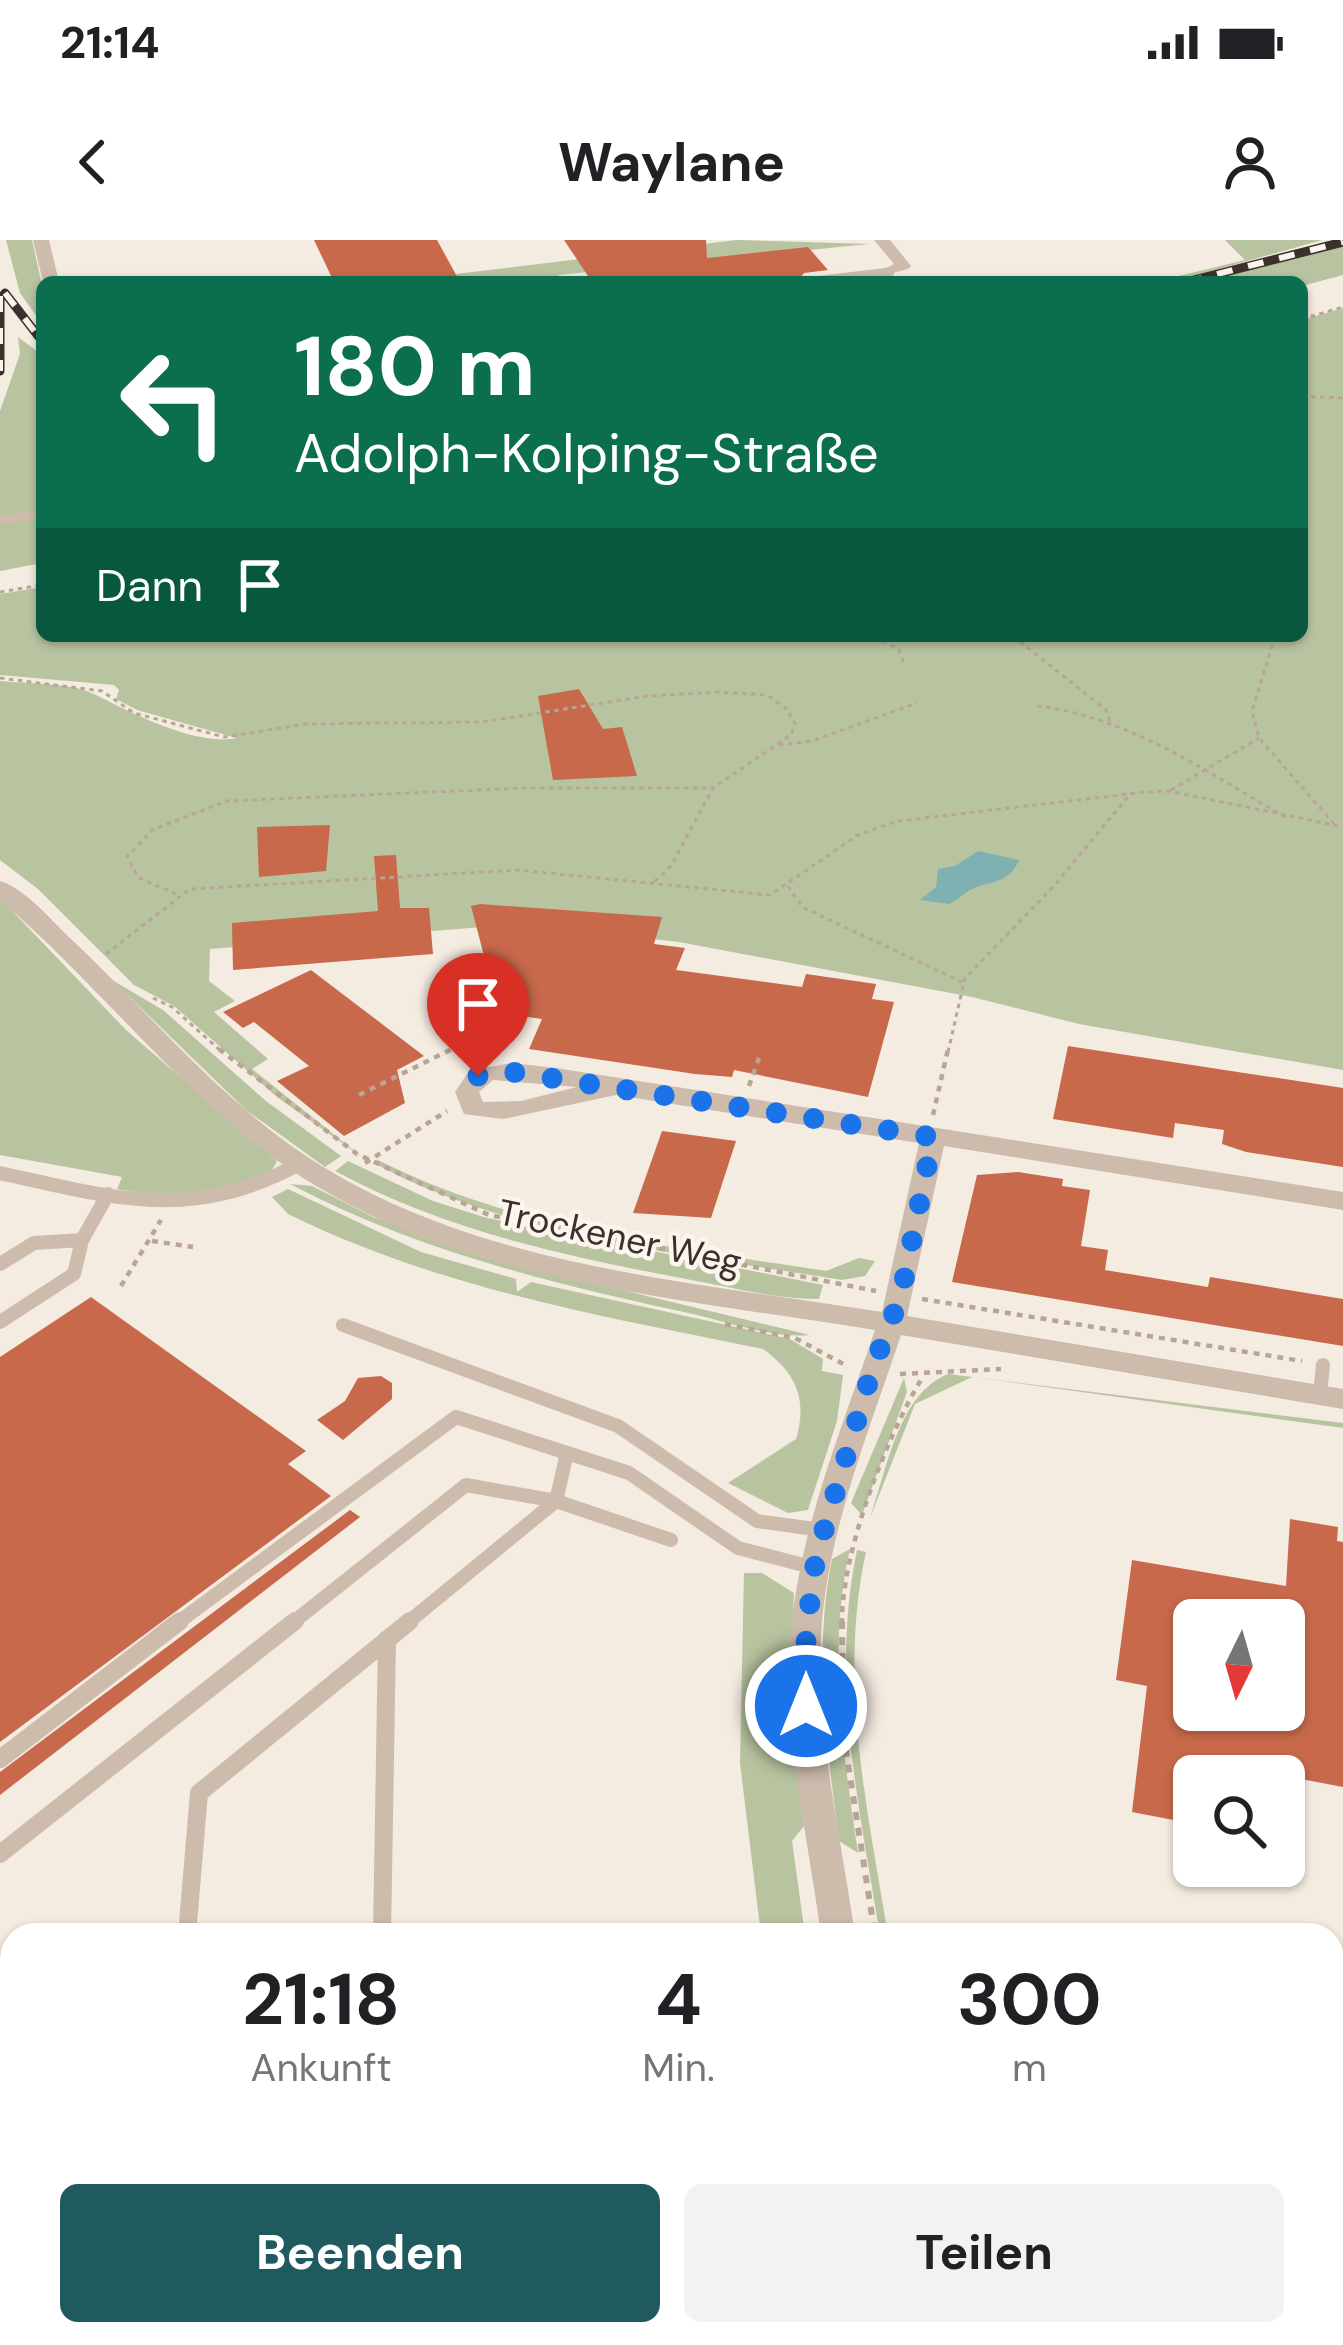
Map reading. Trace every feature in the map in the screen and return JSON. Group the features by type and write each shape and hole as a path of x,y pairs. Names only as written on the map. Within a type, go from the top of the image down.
{"street":[{"path":"41,240 49,276"},
{"path":"882,240 903,266 890,272"},
{"name":"Trockener Weg","path":"0,888 236,1115 299,1164 380,1210 499,1251 896,1309 1332,1396"},
{"path":"615,1087 580,1090 505,1114 486,1113 469,1103 469,1085 491,1070 615,1087 1343,1201"},
{"path":"836,1923 806,1706 806,1633 823,1530 896,1309 933,1137"}],"lane":[{"path":"856,276 890,272"},
{"path":"0,520 36,515"},
{"path":"0,1173 167,1204 241,1196 299,1164"},
{"path":"0,1322 74,1274 82,1240 108,1194"},
{"path":"0,1264 34,1243 82,1240"},
{"path":"343,1325 618,1426 757,1521 823,1530"},
{"path":"1323,1365 1332,1396"},
{"path":"0,1760 337,1500 456,1417 649,1482 738,1548 814,1568"},
{"path":"188,1923 199,1793 556,1501 568,1453"},
{"path":"0,1854 466,1485 556,1501 671,1540"},
{"path":"382,1923 387,1639"}],"path":[{"path":"1308,317 1343,307"},
{"path":"1308,396 1343,398"},
{"path":"0,592 36,586"},
{"path":"885,642 899,650 905,666"},
{"path":"1021,642 1106,710 1110,721"},
{"path":"1273,642 1252,711 1259,738 1341,826"},
{"path":"0,678 102,691 134,713 224,737 307,724 482,722 647,696 750,692 786,707 795,723 779,745 712,788 671,866 654,883"},
{"path":"779,745 812,741 917,703"},
{"path":"1037,706 1088,712 1110,721 1287,818"},
{"path":"1169,791 1259,738"},
{"path":"176,894 138,879 127,857 152,830 226,801 500,788 686,784 712,788"},
{"path":"78,964 138,936 176,894 190,889 518,870 755,895 788,886 858,836 898,821 1131,793 1169,791 1341,826"},
{"path":"933,1137 930,1125 962,982 1055,885 1131,793"},
{"path":"788,886 802,907 962,982"},
{"path":"152,997 172,1007 320,1135 437,1198 489,1215 896,1309 1323,1365"},
{"path":"359,1095 456,1047"},
{"path":"749,1087 761,1052"},
{"path":"365,1163 430,1118 469,1103"},
{"path":"121,1286 167,1204"},
{"path":"149,1241 194,1247"},
{"path":"962,1368 963,1359"},
{"path":"873,1923 843,1732 842,1613 853,1550 907,1403 922,1378"}],"green space":[{"path":"6,240 32,240 40,276 36,276 36,316 20,293"},
{"path":"737,240 869,244 558,276 439,276"},
{"path":"1225,240 1322,240 1194,276 1179,276 1245,260"},
{"path":"1343,245 1343,275 1308,284 1308,276 1224,276"},
{"path":"1343,308 1343,1070 1079,1024 972,997 679,942 520,924 210,949 209,981 235,1001 214,1012 268,1059 252,1069 362,1157 277,1097 174,1006 134,985 38,889 0,860 0,681 72,687 182,733 236,738 137,710 116,699 119,690 114,685 0,675 0,594 36,588 36,642 1308,642 1308,318"},
{"path":"18,337 36,350 36,513 0,517 0,411 20,354"},
{"path":"36,517 36,564 0,571 0,522"},
{"path":"0,898 126,1030 277,1161 267,1174 229,1190 155,1194 117,1189 122,1177 0,1155"},
{"path":"112,980 163,1010 266,1101 341,1156 325,1167 246,1110"},
{"path":"378,1160 484,1203 597,1233 826,1271 859,1258 875,1261 865,1276 842,1280 602,1240 482,1209 374,1163"},
{"path":"348,1161 433,1201 487,1218 823,1285 819,1299 784,1297 547,1250 460,1225 376,1192 335,1171"},
{"path":"290,1184 312,1186 373,1217 496,1260 810,1335 752,1329 487,1263 387,1228"},
{"path":"288,1189 421,1252 516,1279 517,1292 531,1282 790,1339 823,1359 822,1371 843,1375 837,1421 808,1510 788,1513 728,1483 796,1439 801,1411 796,1388 784,1368 763,1349 521,1297 403,1262 288,1214 272,1197"},
{"path":"948,1374 1343,1423 1343,1428 972,1377 915,1404 870,1518 906,1416 917,1398 931,1384"},
{"path":"904,1378 907,1392 862,1515 851,1503"},
{"path":"850,1549 838,1663 858,1853 839,1841 823,1665 832,1559"},
{"path":"857,1550 866,1552 858,1600 855,1696 886,1923 878,1923 850,1743 849,1599"},
{"path":"744,1573 762,1573 794,1593 789,1705 804,1826 792,1841 803,1923 760,1923 740,1763"}],"water":[{"path":"978,851 1019,860 1003,879 949,904 920,900 936,887 938,869 955,866"}],"building":[{"path":"314,240 437,240 457,276 331,276"},
{"path":"564,240 706,240 707,258 808,247 828,270 802,276 588,276"},
{"path":"579,689 603,729 622,727 637,776 553,780 538,696"},
{"path":"330,825 326,871 259,877 257,827"},
{"path":"396,855 400,908 429,908 433,954 233,970 232,923 378,911 374,856"},
{"path":"471,906 662,917 654,944 685,948 676,970 802,987 806,974 876,984 872,999 894,1002 868,1097 734,1070 732,1077 695,1074 529,1049 542,1019 438,1004 457,967 488,971"},
{"path":"311,970 424,1056 397,1070 405,1103 344,1136 277,1081 309,1066 254,1022 243,1028 223,1012"},
{"path":"1068,1046 1343,1088 1343,1167 1246,1152 1222,1144 1224,1130 1175,1123 1173,1138 1053,1119"},
{"path":"662,1131 736,1141 711,1218 633,1213"},
{"path":"1018,1172 1063,1179 1062,1186 1090,1190 1081,1246 1108,1250 1105,1270 1208,1287 1210,1277 1343,1299 1343,1346 952,1282 977,1175"},
{"path":"91,1297 306,1451 288,1464 331,1496 0,1742 0,1357"},
{"path":"381,1376 392,1383 392,1399 343,1440 317,1420 345,1401 358,1378"},
{"path":"350,1510 360,1517 0,1795 0,1772"},
{"path":"1290,1519 1338,1527 1337,1541 1343,1542 1343,1787 1305,1780 1305,1755 1173,1755 1173,1820 1132,1812 1147,1686 1116,1680 1132,1560 1286,1586"}],"railway":[{"path":"1210,276 1343,242"},
{"path":"5,293 36,333"},
{"path":"0,296 0,371"}],"route":[{"path":"478,1076 499,1070 933,1137 901,1295 872,1370 816,1557 806,1633 806,1706"}]}
